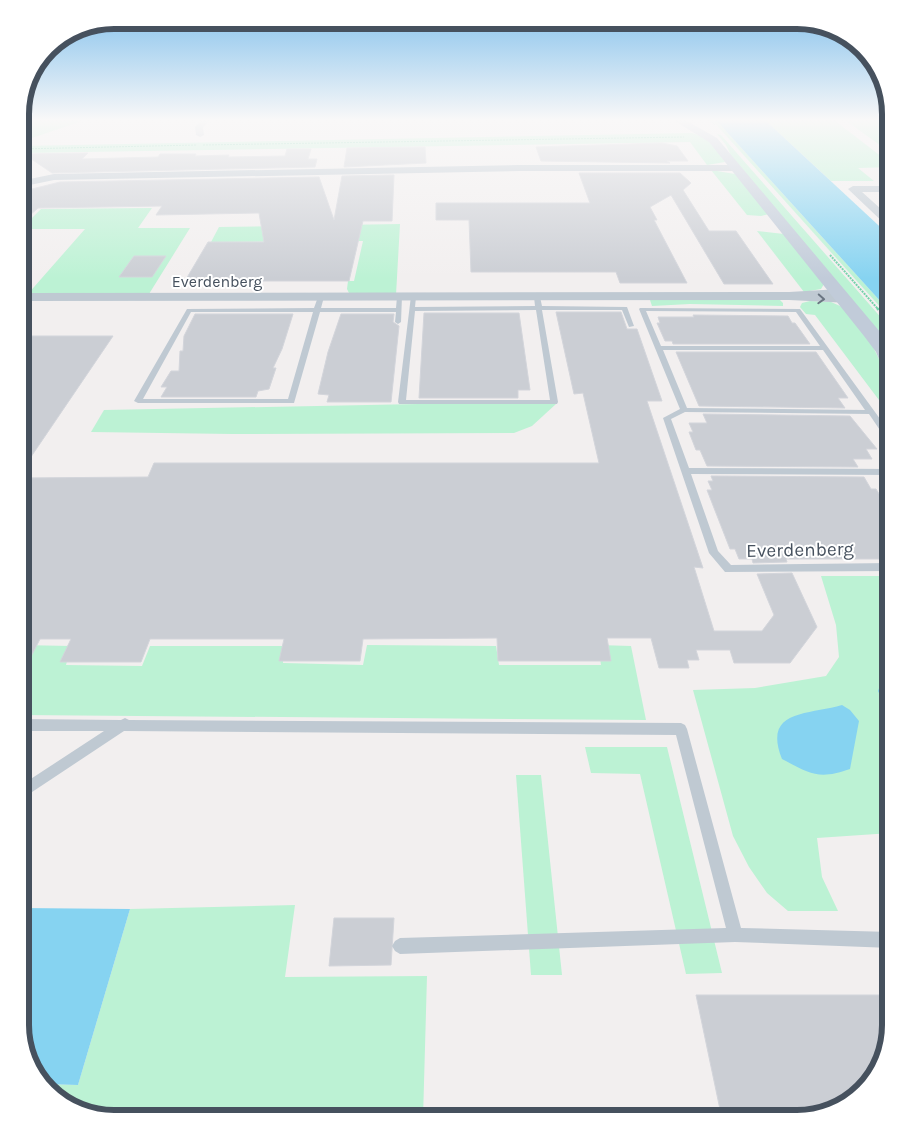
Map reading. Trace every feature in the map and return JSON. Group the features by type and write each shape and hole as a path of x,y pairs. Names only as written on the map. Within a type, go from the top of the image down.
{"street":[{"path":"29,182 49,177 228,173"},
{"path":"740,173 843,296 882,347"},
{"path":"882,189 853,189 882,216"},
{"name":"Everdenberg","path":"29,297 321,297 406,303 640,303 788,296 843,296"}],"lane":[{"path":"788,296 882,427"},
{"path":"321,297 317,310 291,401 138,401 189,310 317,310 406,303"},
{"path":"406,303 402,402 554,402 538,303"},
{"path":"398,322 406,303"},
{"name":"Everdenberg","path":"538,303 625,308 632,326"},
{"path":"640,303 684,410 872,412"},
{"name":"Everdenberg","path":"640,303 798,310"},
{"path":"658,348 824,348"},
{"name":"Everdenberg","path":"684,410 667,418 714,553 729,569 882,567"},
{"path":"685,470 882,472"},
{"path":"29,788 126,724"},
{"path":"29,725 126,724 681,729 736,935"},
{"path":"400,946 736,935 882,940"}],"green space":[{"path":"714,173 735,174 769,214 761,216 747,215"},
{"path":"743,173 754,173 882,319 882,338"},
{"path":"760,173 764,173 882,303 882,309"},
{"path":"823,173 864,173 874,181 831,181"},
{"path":"152,208 138,228 190,228 149,294 29,295 85,229 29,229 29,221 41,209"},
{"path":"400,224 396,295 349,293 347,289 348,281 354,281 363,241 211,242 219,227"},
{"path":"757,231 784,234 824,284 821,289 804,292"},
{"path":"650,300 780,300 783,306 690,304 652,306"},
{"path":"810,301 831,302 847,309 866,333 882,365 882,404 815,315 806,314 800,307 802,303"},
{"path":"418,404 556,404 532,426 514,433 232,434 91,432 104,410"},
{"path":"821,576 882,576 882,834 817,838 822,877 838,911 788,911 767,893 749,867 733,836 693,690 755,688 826,676 839,657 836,625"},
{"path":"29,645 71,646 66,665 142,666 150,646 284,646 283,663 363,665 367,645 496,646 499,665 601,665 598,645 631,646 646,720 29,715"},
{"path":"585,747 667,747 722,973 686,974 640,774 591,773"},
{"path":"516,775 541,775 562,975 531,975"},
{"path":"295,905 285,977 427,976 423,1110 114,1110 97,1109 67,1096 53,1084 78,1085 130,909"}],"water":[{"path":"764,173 822,173 882,229 882,303"},
{"path":"882,681 882,699 878,691"},
{"path":"842,705 850,710 859,721 850,769 830,774 815,774 782,759 777,743 778,731 783,723 803,713"},
{"path":"29,908 130,909 78,1085 53,1084 43,1072 33,1052 29,1036"}],"building":[{"path":"579,173 680,173 691,183 683,190 709,231 736,231 773,284 724,284 671,195 650,207 657,220 654,220 687,283 620,283 616,272 471,272 469,220 436,220 436,203 590,203"},
{"path":"394,175 392,221 363,221 349,281 185,281 208,242 264,242 259,213 156,215 162,206 38,208 29,216 29,190 60,182 319,177 334,220 342,176"},
{"path":"134,256 166,256 152,277 119,277"},
{"path":"556,312 621,312 627,329 637,329 662,401 647,401 703,568 694,567 714,631 762,631 774,615 757,574 792,573 817,627 790,663 734,663 730,650 696,650 699,660 687,660 689,668 659,668 651,638 607,638 611,661 498,661 497,638 363,639 360,661 279,661 284,639 150,639 141,662 60,662 71,639 40,639 29,660 29,478 148,477 154,463 599,463 583,393 574,394"},
{"path":"424,313 519,313 530,390 518,390 518,398 419,398"},
{"path":"195,314 293,314 282,349 273,368 276,368 269,389 258,391 256,397 161,397 167,387 161,387 171,371 179,371 180,351 183,351 184,336"},
{"path":"341,314 394,314 393,322 399,326 391,402 327,402 329,395 318,394 328,352"},
{"path":"693,315 788,316 810,344 673,344 672,341 665,341 657,323 660,323 658,317 694,317"},
{"path":"29,336 113,336 29,460"},
{"path":"676,352 816,352 848,398 838,398 845,408 699,406"},
{"path":"703,414 850,416 877,449 866,449 872,459 853,459 858,467 707,466 700,450 696,450 689,432 693,432 689,423 707,423"},
{"path":"711,476 864,477 871,489 876,489 882,499 882,559 786,559 787,562 753,563 752,559 739,559 735,549 730,549 707,490 712,490 708,481 713,481"},
{"path":"334,918 394,918 391,965 329,966"},
{"path":"696,995 882,995 882,1036 876,1058 865,1077 844,1096 814,1109 720,1110"}]}
